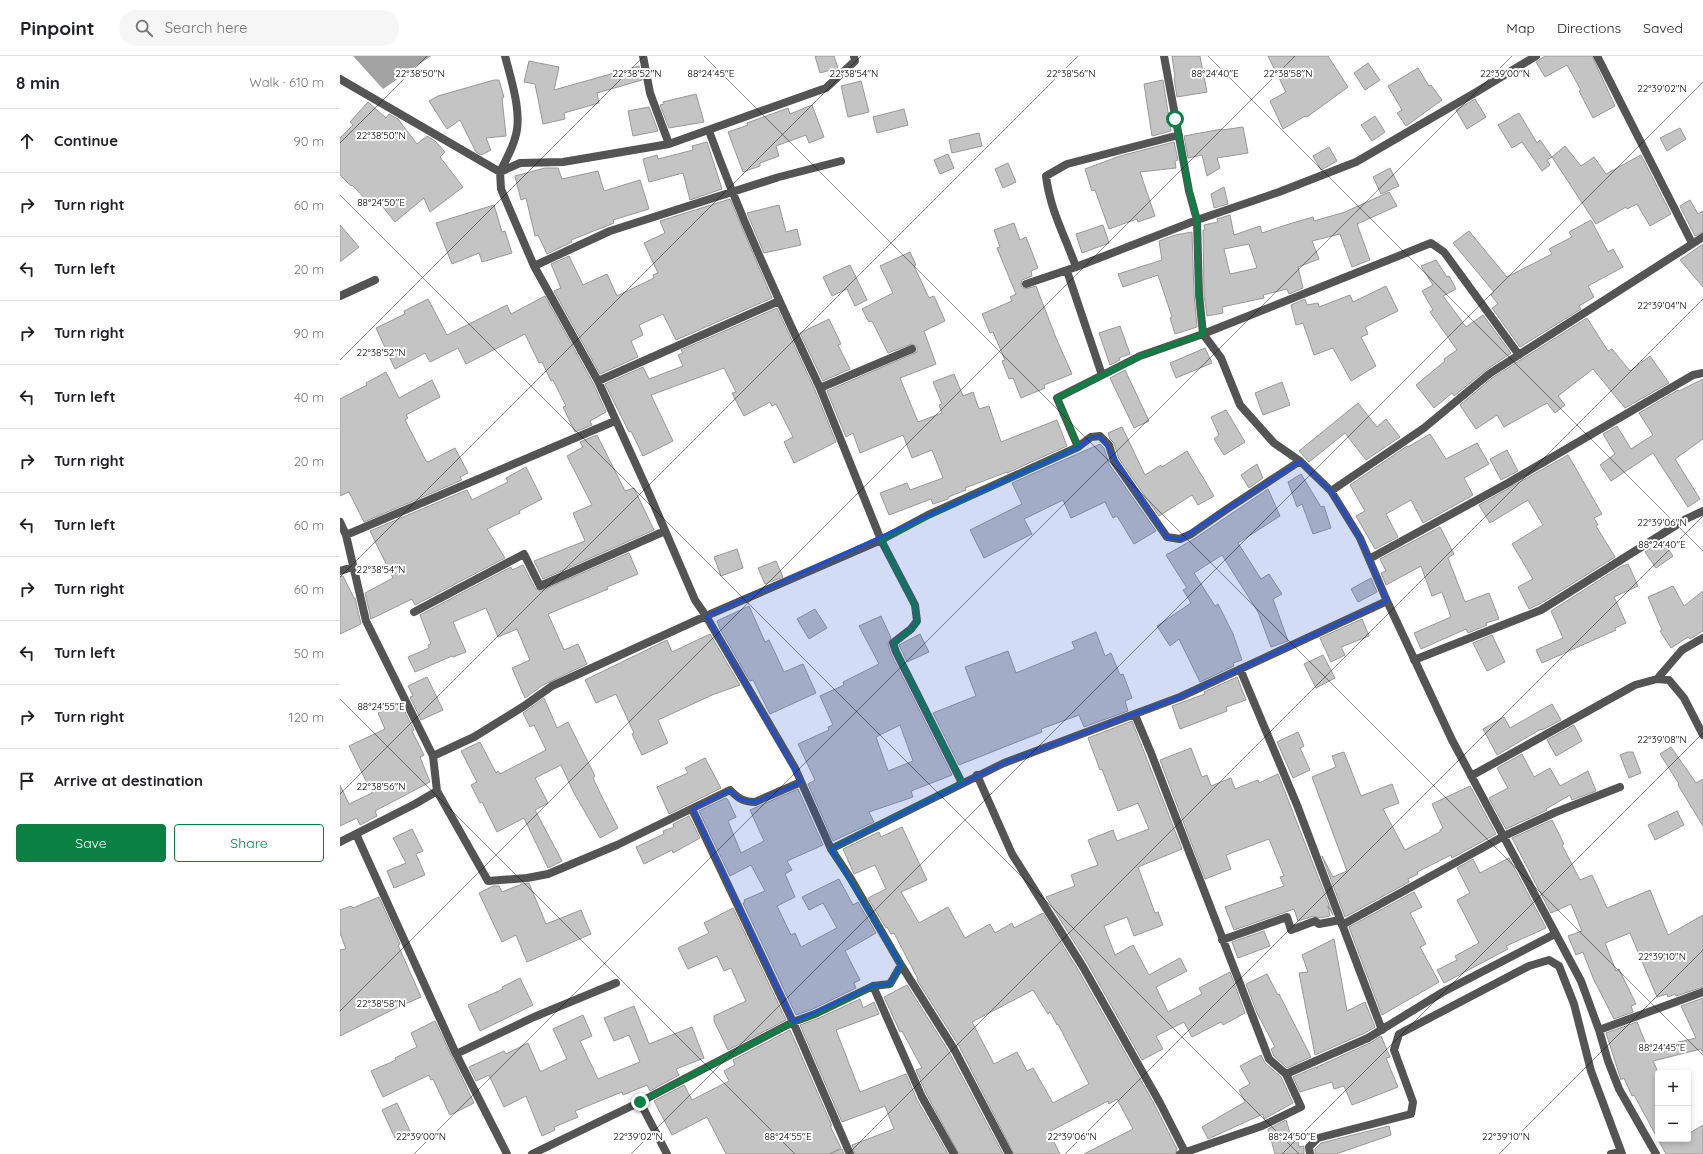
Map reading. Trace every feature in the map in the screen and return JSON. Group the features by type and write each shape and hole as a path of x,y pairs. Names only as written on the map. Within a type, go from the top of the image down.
{"street":[{"path":"505,56 516,96 517,115 516,137 500,172 501,189 534,266 598,381 615,422 696,600 791,762 831,849 954,1049 1009,1154"},
{"path":"642,56 650,93 669,144"},
{"path":"500,172 520,163 563,162 669,144 709,131 826,88 855,61 854,56"},
{"path":"1164,56 1189,191 1197,220 1198,294 1203,334 1221,358 1240,405 1274,443 1300,461 1331,491 1360,538 1387,601 1452,740 1581,981 1619,1089 1656,1154"},
{"path":"1026,284 1067,271 1197,220 1279,192 1356,162 1536,56"},
{"path":"1597,56 1692,243"},
{"path":"340,79 500,172"},
{"path":"709,131 731,192 779,301 820,388 881,540 914,605 917,621 911,629 893,643 896,652 962,783"},
{"path":"1076,267 1061,233 1048,196 1046,176 1067,164 1179,135"},
{"path":"534,266 610,231 779,176 841,161"},
{"path":"1331,491 1424,428 1489,374 1703,237"},
{"path":"1078,447 1057,398 1140,356 1203,334 1431,243 1444,252 1519,355"},
{"path":"1067,271 1102,376"},
{"path":"340,296 375,280"},
{"path":"598,381 779,301"},
{"path":"820,388 912,349"},
{"path":"1369,559 1508,483 1693,375 1703,373"},
{"path":"346,535 615,422"},
{"path":"433,756 474,737 524,706 552,686 706,616 881,540 928,516 1078,447 1091,437 1100,436 1109,445 1114,461 1167,537 1180,539 1190,534 1227,508 1300,461"},
{"path":"1414,660 1541,610 1667,531 1703,511"},
{"path":"340,522 346,535 366,621 433,756 437,791 488,881 527,878 548,874 617,845 730,790 739,799 748,802 755,802 801,782"},
{"path":"414,612 524,554 540,586 665,530"},
{"path":"340,571 353,567"},
{"path":"831,849 976,775 1004,763 1180,698 1387,601"},
{"path":"1657,679 1682,650 1703,638"},
{"path":"1240,669 1297,805 1382,1030"},
{"path":"1471,776 1635,685 1657,679 1669,680 1684,698 1703,735"},
{"path":"976,775 1012,854 1083,967 1160,1103 1183,1153 1262,1126 1301,1107 1286,1074 1269,1059 1135,715"},
{"path":"1222,940 1287,917 1291,930 1315,921 1319,924 1341,922 1504,836 1556,812 1620,787"},
{"path":"340,842 415,804 437,791"},
{"path":"692,809 793,1022 850,1154"},
{"path":"356,834 456,1054 506,1154"},
{"path":"1286,1074 1368,1038 1443,992 1555,934"},
{"path":"1310,1154 1310,1147 1318,1138 1411,1114 1413,1102 1394,1050 1399,1034 1530,966 1549,960 1559,966 1574,1004 1591,1071 1621,1153 1611,1154"},
{"path":"532,1154 640,1102 793,1022 815,1014 873,986 890,984 901,965"},
{"path":"456,1054 534,1018 616,983"},
{"path":"873,986 922,1097 954,1154"},
{"path":"1599,1030 1703,992"},
{"path":"640,1102 667,1154"}],"highlighted area":[{"path":"1100,436 1167,537 1180,539 1300,461 1331,491 1360,538 1387,601 1180,697 1004,763 831,849 901,965 890,984 873,986 793,1022 692,809 730,790 739,799 755,802 801,782 706,616 1078,447 1091,437"}],"shaded area":[{"path":"353,56 431,56 383,89"}],"building":[{"path":"815,56 834,56 838,68 820,73"},
{"path":"1172,56 1200,56 1207,92 1177,97"},
{"path":"1268,56 1328,56 1348,87 1307,117 1305,116 1283,129 1270,101 1286,92"},
{"path":"1545,56 1592,56 1615,106 1593,118 1579,91 1581,90 1567,65 1545,77 1536,62"},
{"path":"529,61 559,67 554,90 639,66 642,80 597,93 599,103 564,113 565,119 543,124 535,84 524,82"},
{"path":"1368,63 1380,80 1365,90 1354,73"},
{"path":"1418,68 1429,86 1431,85 1442,100 1406,126 1397,113 1402,110 1388,86"},
{"path":"494,80 499,80 504,97 502,98 506,136 486,138 491,150 481,155 476,152 460,120 447,129 429,101 438,96"},
{"path":"1163,80 1171,131 1152,136 1144,84"},
{"path":"861,81 869,112 848,117 841,86"},
{"path":"696,94 704,122 669,128 660,105 664,104 663,102"},
{"path":"1475,99 1486,117 1467,129 1456,110"},
{"path":"368,102 386,118 389,114 398,119 417,144 427,136 435,141 445,152 440,157 463,187 430,212 424,198 395,222 378,201 372,206 340,175 340,138 353,125 350,122"},
{"path":"812,105 824,137 809,143 806,135 776,146 779,156 760,163 760,166 743,172 728,132 748,125 747,123 788,108 790,114"},
{"path":"649,107 658,131 633,136 628,111"},
{"path":"904,109 908,125 877,133 873,117"},
{"path":"1519,113 1537,143 1540,140 1552,157 1547,160 1550,165 1542,171 1522,142 1512,148 1498,125"},
{"path":"1375,116 1385,132 1372,141 1361,125"},
{"path":"1243,127 1248,153 1217,158 1220,168 1207,176 1202,155 1188,158 1184,136"},
{"path":"1680,128 1686,139 1667,151 1660,138"},
{"path":"979,133 982,146 952,153 949,140"},
{"path":"707,142 722,189 690,200 683,173 649,182 643,159 657,155 658,159 693,150 692,146"},
{"path":"1174,142 1178,160 1175,161 1176,168 1140,172 1155,216 1138,222 1137,219 1109,229 1095,190 1092,191 1085,169 1120,156"},
{"path":"1565,146 1581,166 1594,157 1606,174 1641,155 1671,214 1650,226 1637,204 1627,209 1626,207 1596,224 1552,157"},
{"path":"1329,147 1337,161 1321,170 1313,156"},
{"path":"948,154 954,168 940,174 934,160"},
{"path":"1008,163 1016,182 1003,188 995,169"},
{"path":"545,168 558,168 562,179 598,171 604,191 640,180 649,209 613,220 614,223 571,240 572,242 547,254 538,235 535,236 526,198 521,200 515,176"},
{"path":"1390,168 1399,186 1381,194 1373,177"},
{"path":"1224,187 1228,204 1214,208 1211,194"},
{"path":"1389,192 1397,206 1357,224 1370,260 1352,267 1340,234 1312,241 1319,259 1298,267 1303,288 1289,294 1287,289 1263,295 1264,298 1222,307 1223,313 1207,316 1204,294 1204,225 1218,222 1217,219 1230,215 1234,235 1260,226 1262,233 1313,217 1314,221 1345,212","holes":["1249,244 1257,268 1230,274 1224,249"]},
{"path":"730,199 772,298 676,340 663,314 639,325 643,335 631,341 638,357 600,374 554,291 561,288 551,264 569,256 583,285 607,274 617,296 654,278 653,275 658,273 644,243 665,233 660,221"},
{"path":"1690,200 1698,214 1703,211 1703,232 1695,236 1680,206"},
{"path":"494,205 502,232 505,231 512,253 482,262 479,253 452,264 436,223"},
{"path":"779,205 786,232 797,229 801,245 764,253 747,213"},
{"path":"1591,220 1608,252 1613,249 1623,267 1588,286 1594,297 1579,306 1581,309 1520,347 1492,308 1498,304 1491,295 1494,292 1453,243 1469,231 1507,277 1552,254 1549,249 1572,237 1569,232"},
{"path":"1014,223 1020,240 1026,237 1038,268 1031,271 1032,276 1022,280 1021,286 1025,289 1036,286 1072,374 1044,385 1045,388 1021,398 1013,378 1009,379 1002,361 1005,360 993,332 990,333 982,314 1012,301 1010,297 1016,294 997,248 1000,247 994,230"},
{"path":"340,225 359,247 340,262"},
{"path":"1103,225 1109,243 1082,253 1076,234"},
{"path":"1192,232 1194,294 1197,327 1175,334 1170,318 1172,317 1158,275 1123,287 1118,274 1162,260 1159,241 1175,235"},
{"path":"1703,244 1703,287 1680,260"},
{"path":"910,252 916,265 914,266 929,298 934,296 945,321 924,331 936,364 900,378 918,422 942,413 939,405 942,404 933,382 954,374 963,396 973,392 979,409 989,406 1001,442 1057,420 1067,446 1007,473 965,488 966,490 948,497 948,499 933,504 931,499 889,515 880,493 907,483 910,490 943,478 932,450 912,458 903,435 860,453 853,433 846,437 827,391 917,352 917,347 912,344 888,353 872,321 869,322 862,309 893,293 880,266"},
{"path":"1436,260 1447,277 1449,276 1456,289 1443,296 1466,327 1483,315 1511,353 1486,370 1454,396 1452,393 1434,408 1416,385 1445,361 1444,359 1457,350 1430,312 1433,310 1422,291 1433,285 1421,266"},
{"path":"850,265 867,300 855,306 847,289 832,296 823,277"},
{"path":"1386,286 1398,311 1365,327 1368,334 1361,337 1376,366 1351,381 1333,348 1314,355 1303,323 1296,325 1291,305 1305,299 1307,305 1318,303 1319,307 1350,295 1353,302"},
{"path":"545,296 593,383 606,412 590,421 592,425 575,432 563,407 566,406 553,380 551,381 542,362 539,363 525,334 466,364 458,348 430,362 425,353 395,369 376,328 405,314 404,311 428,299 447,335 507,305 511,314"},
{"path":"777,308 815,390 836,442 794,463 784,442 793,437 776,404 772,406 770,402 744,416 732,393 736,392 724,368 651,395 673,441 643,456 605,384 643,367 649,379 683,366 678,355 683,353 681,350"},
{"path":"1587,318 1608,351 1612,349 1630,371 1650,356 1669,383 1625,408 1593,369 1558,396 1565,405 1555,413 1547,403 1504,427 1497,415 1476,429 1460,405 1492,378"},
{"path":"829,319 841,344 838,345 850,369 823,381 800,333"},
{"path":"1120,326 1130,354 1119,358 1120,360 1110,365 1099,333"},
{"path":"1205,348 1212,363 1176,378 1170,363"},
{"path":"1125,370 1149,421 1134,428 1110,378"},
{"path":"386,372 399,398 432,380 440,397 406,415 408,418 405,420 426,461 428,462 455,448 468,473 460,477 462,480 364,522 349,492 340,496 340,399 367,385 366,383"},
{"path":"1703,379 1703,439 1675,459 1700,499 1688,507 1653,453 1611,481 1600,465 1615,454 1603,434 1617,426 1631,449 1653,435 1639,413 1678,390 1679,391"},
{"path":"1282,382 1290,405 1263,415 1255,393"},
{"path":"1358,403 1377,427 1386,419 1400,437 1366,460 1345,433 1309,462 1299,451"},
{"path":"1226,410 1245,442 1224,455 1214,439 1219,435 1211,417"},
{"path":"1122,427 1145,475 1161,465 1162,467 1187,451 1214,496 1198,505 1192,495 1159,516 1119,459 1114,443 1110,439 1108,433"},
{"path":"1430,434 1446,459 1477,443 1489,464 1464,478 1473,495 1423,523 1411,500 1386,514 1398,537 1375,549 1356,516 1365,511 1350,485 1407,446 1408,447"},
{"path":"597,435 625,491 634,488 654,530 543,579 534,561 585,541 573,513 592,505 567,456 583,447 580,442"},
{"path":"1100,444 1104,448 1109,464 1156,531 1134,544 1117,516 1113,518 1105,502 1071,518 1063,500 1024,519 1032,534 984,558 970,530 1022,504 1012,483"},
{"path":"1507,450 1518,471 1501,480 1490,459"},
{"path":"1568,455 1602,514 1594,518 1598,525 1596,526 1615,557 1543,602 1529,609 1518,587 1533,579 1512,544 1543,525 1528,500 1490,523 1479,505"},
{"path":"1257,464 1263,478 1249,488 1241,475"},
{"path":"526,467 542,499 519,511 520,513 487,529 505,558 415,605 412,599 371,619 365,593 393,578 370,531 467,490 472,500 508,482 506,478"},
{"path":"1301,474 1321,507 1324,506 1331,528 1313,534 1302,504 1297,507 1288,482"},
{"path":"1268,489 1280,516 1238,543 1261,579 1269,574 1282,594 1273,599 1288,641 1271,647 1258,612 1222,555 1194,573 1215,606 1218,604 1233,634 1242,660 1233,663 1234,666 1200,682 1179,639 1170,646 1157,626 1191,603 1183,590 1187,588 1166,555 1194,539"},
{"path":"1440,527 1454,554 1448,558 1465,602 1489,593 1499,619 1486,623 1487,625 1468,633 1466,629 1421,649 1414,633 1451,617 1442,592 1432,596 1421,566 1386,585 1381,573 1386,571 1380,559"},
{"path":"1662,540 1673,556 1656,568 1645,552"},
{"path":"737,549 743,568 721,576 714,557"},
{"path":"629,553 638,574 607,587 608,589 548,614 564,650 578,644 587,664 539,687 525,698 512,668 530,660 517,629 498,637 486,608 453,622 466,652 453,657 452,656 415,672 408,657 429,648 428,645 431,644 420,615 511,567 512,570 523,565 535,588 540,591"},
{"path":"776,561 783,577 765,584 758,568"},
{"path":"1628,564 1638,586 1614,597 1626,623 1615,628 1616,630 1542,663 1536,650 1563,638 1551,611 1620,567"},
{"path":"340,576 343,576 355,598 361,624 340,634"},
{"path":"1371,578 1377,592 1358,602 1351,589"},
{"path":"1673,586 1684,606 1703,591 1703,631 1690,639 1688,637 1671,648 1660,631 1662,630 1648,597"},
{"path":"749,606 765,642 769,640 784,672 803,664 816,693 770,714 753,680 750,681 720,629 717,621"},
{"path":"815,609 827,628 809,639 797,619"},
{"path":"881,616 891,638 888,644 891,654 952,775 911,791 913,797 869,812 874,822 833,841 808,784 815,780 798,744 829,730 828,727 833,725 820,696 844,685 843,682 879,664 859,626","holes":["900,725 913,761 888,771 876,737"]},
{"path":"1362,619 1369,636 1341,647 1345,655 1331,662 1320,638"},
{"path":"1096,632 1105,656 1111,653 1120,675 1123,674 1132,698 1125,701 1128,711 1084,727 1079,715 1041,729 1042,732 959,765 933,713 976,696 965,667 1008,651 1016,673 1075,649 1072,642"},
{"path":"710,634 740,685 712,695 658,720 668,743 642,755 632,734 634,733 616,694 596,703 585,680 667,640 672,652"},
{"path":"920,634 929,652 907,662 899,645"},
{"path":"1492,635 1505,662 1487,671 1473,643"},
{"path":"1323,655 1335,678 1316,688 1304,664"},
{"path":"427,677 443,710 421,720 410,697 413,696 408,686"},
{"path":"1237,677 1246,700 1226,707 1227,711 1180,729 1172,706 1205,694 1204,692"},
{"path":"544,698 557,728 568,722 595,776 593,778 618,828 600,838 574,793 561,765 535,778 548,803 535,810 562,861 548,868 524,818 497,832 482,802 480,803 471,785 477,782 461,751 480,742 496,773 498,771 500,774 546,750 534,725 530,727 523,713"},
{"path":"400,702 414,730 412,731 424,755 420,757 430,782 375,811 377,816 360,825 357,818 340,826 340,785 349,804 372,793 349,746 385,729 378,713"},
{"path":"1552,704 1561,720 1542,730 1541,729 1497,755 1483,729 1504,717 1510,728"},
{"path":"1132,721 1182,849 1138,867 1155,913 1158,912 1163,925 1134,936 1127,917 1104,926 1115,955 1133,945 1149,975 1180,958 1187,971 1156,987 1168,1012 1202,994 1199,988 1230,972 1245,1013 1223,1025 1221,1022 1192,1037 1184,1022 1156,1036 1163,1049 1142,1060 1088,964 1046,897 1075,886 1071,875 1098,865 1088,840 1113,830 1117,841 1149,829 1138,803 1118,811 1088,738"},
{"path":"1574,725 1582,741 1556,756 1547,740"},
{"path":"1298,732 1304,746 1300,748 1310,770 1293,778 1277,742"},
{"path":"1671,747 1696,783 1703,779 1703,826 1660,754"},
{"path":"1191,748 1202,777 1207,775 1211,786 1231,778 1235,789 1258,780 1259,783 1278,774 1333,915 1328,906 1330,916 1320,918 1313,916 1298,921 1294,909 1234,930 1225,907 1284,886 1280,877 1284,876 1269,839 1226,855 1231,869 1205,879 1160,760"},
{"path":"1344,752 1361,796 1392,784 1399,803 1383,809 1405,850 1440,832 1443,828 1432,804 1470,786 1496,834 1452,858 1451,855 1417,872 1418,874 1408,879 1409,882 1345,917 1322,856 1333,877 1347,871 1312,777 1336,767 1332,756"},
{"path":"1627,752 1633,752 1641,773 1629,778 1620,755"},
{"path":"1522,754 1534,777 1550,768 1560,786 1588,771 1596,791 1572,800 1570,795 1546,809 1547,810 1506,829 1489,798 1508,788 1497,768"},
{"path":"705,758 721,788 669,814 657,787 688,773 685,768"},
{"path":"798,789 823,845 787,861 792,870 785,874 795,897 777,906 791,935 795,933 801,947 837,928 823,903 809,910 802,897 839,879 853,905 858,902 876,933 845,951 860,980 854,983 856,988 813,1009 796,1015 743,903 745,902 744,900 765,891 751,865 730,876 699,811 726,798 728,800 736,817 728,821 741,853 764,841 750,810"},
{"path":"1677,811 1684,825 1655,840 1648,825"},
{"path":"689,816 700,838 673,853 672,850 644,864 636,847 664,834 663,831 674,827 673,824"},
{"path":"1552,820 1564,844 1562,845 1580,880 1592,875 1607,908 1650,890 1668,935 1703,915 1703,987 1676,996 1675,994 1668,997 1667,994 1657,997 1630,933 1605,943 1616,971 1619,969 1636,1004 1631,1006 1633,1012 1614,1019 1593,978 1583,952 1576,955 1568,936 1582,931 1571,904 1551,913 1512,838"},
{"path":"902,827 927,880 901,892 919,923 948,907 965,938 990,924 995,933 1012,923 1014,928 1043,913 1078,970 1152,1100 1177,1149 1175,1154 1084,1154 1133,1129 1117,1099 1109,1104 1108,1101 1049,1132 1060,1154 1014,1154 959,1046 917,980 918,979 894,933 891,934 887,927 886,928 868,898 886,889 875,865 854,874 843,849 879,832 881,837","holes":["1033,990 1048,1014 1050,1012 1057,1025 1058,1024 1089,1084 1053,1103 1033,1068 1027,1071 1017,1052 994,1064 972,1022"]},
{"path":"412,829 423,851 416,854 425,875 394,888 387,871 406,863 393,838"},
{"path":"1509,858 1546,928 1506,946 1508,949 1444,983 1437,970 1457,960 1455,956 1479,943 1457,900 1470,893 1457,868 1473,859 1480,873"},
{"path":"529,883 546,924 581,910 591,934 527,962 516,935 502,942 479,893 493,886 499,886 502,892 522,884"},
{"path":"1414,892 1422,907 1410,913 1426,944 1420,947 1439,982 1382,1015 1349,927"},
{"path":"379,897 421,997 340,1036 340,950 346,949 340,933 340,910 351,906 353,908"},
{"path":"733,908 786,1020 728,1050 714,1021 714,1016 746,1001 731,968 724,971 717,956 688,969 678,948 709,933 704,923"},
{"path":"1264,931 1270,946 1238,958 1232,942"},
{"path":"1334,939 1347,1011 1365,1002 1375,1027 1365,1033 1315,1055 1299,973 1308,972 1302,955"},
{"path":"1267,974 1278,995 1279,994 1311,1057 1287,1068 1274,1056 1271,1049 1275,1047 1257,1013 1246,984"},
{"path":"520,978 533,1005 480,1031 468,1005 503,989 502,987"},
{"path":"907,985 949,1052 1003,1154 959,1154 927,1095 916,1070 922,1068 902,1031 900,1032 884,997"},
{"path":"1703,998 1703,1053 1701,1049 1653,1061 1657,1070 1655,1070 1655,1134 1634,1095 1632,1096 1624,1078 1621,1080 1606,1033 1637,1022 1648,1049 1696,1038 1681,1006"},
{"path":"860,999 863,1008 874,1002 879,1014 836,1030 860,1092 906,1074 917,1100 948,1154 855,1154 852,1145 894,1129 885,1106 842,1122 800,1025 817,1019"},
{"path":"634,1006 649,1044 692,1027 704,1058 676,1069 679,1075 650,1091 647,1085 623,1095 622,1092 575,1111 578,1117 554,1127 555,1130 542,1136 526,1096 504,1107 489,1075 476,1081 469,1067 504,1051 506,1054 528,1043 540,1071 542,1071 567,1059 553,1029 583,1015 592,1036 580,1041 598,1079 640,1062 629,1035 614,1041 604,1018"},
{"path":"435,1021 474,1103 450,1115 433,1079 431,1080 429,1075 383,1097 371,1071 396,1060 395,1058 417,1047 411,1033"},
{"path":"790,1030 832,1126 830,1126 841,1148 829,1154 726,1154 707,1117 672,1135 654,1101 684,1085 692,1100 729,1081 724,1071 735,1065 733,1060"},
{"path":"1381,1036 1390,1057 1386,1058 1398,1087 1352,1105 1344,1086 1334,1089 1332,1082 1300,1092 1293,1077 1316,1067 1317,1069 1317,1067 1370,1043"},
{"path":"1261,1055 1265,1063 1281,1077 1293,1103 1264,1119 1263,1114 1208,1139 1202,1127 1245,1102 1239,1090 1250,1084 1240,1066"},
{"path":"397,1103 410,1131 395,1138 382,1110"},
{"path":"1286,1120 1291,1136 1297,1134 1299,1147 1304,1146 1304,1154 1275,1154 1268,1129"},
{"path":"1703,1125 1703,1154 1666,1154 1659,1142 1691,1142 1691,1132"},
{"path":"1389,1126 1391,1135 1336,1154 1315,1154 1315,1149 1321,1143"},
{"path":"842,1149 844,1154 831,1154"}],"route":[{"path":"640,1102 793,1022 815,1014 873,986 890,984 901,965 851,879 831,849 962,783 896,652 893,643 911,629 917,621 914,605 881,540 928,516 1078,447 1057,398 1140,356 1203,334 1198,294 1197,220 1189,191 1175,119"}]}
